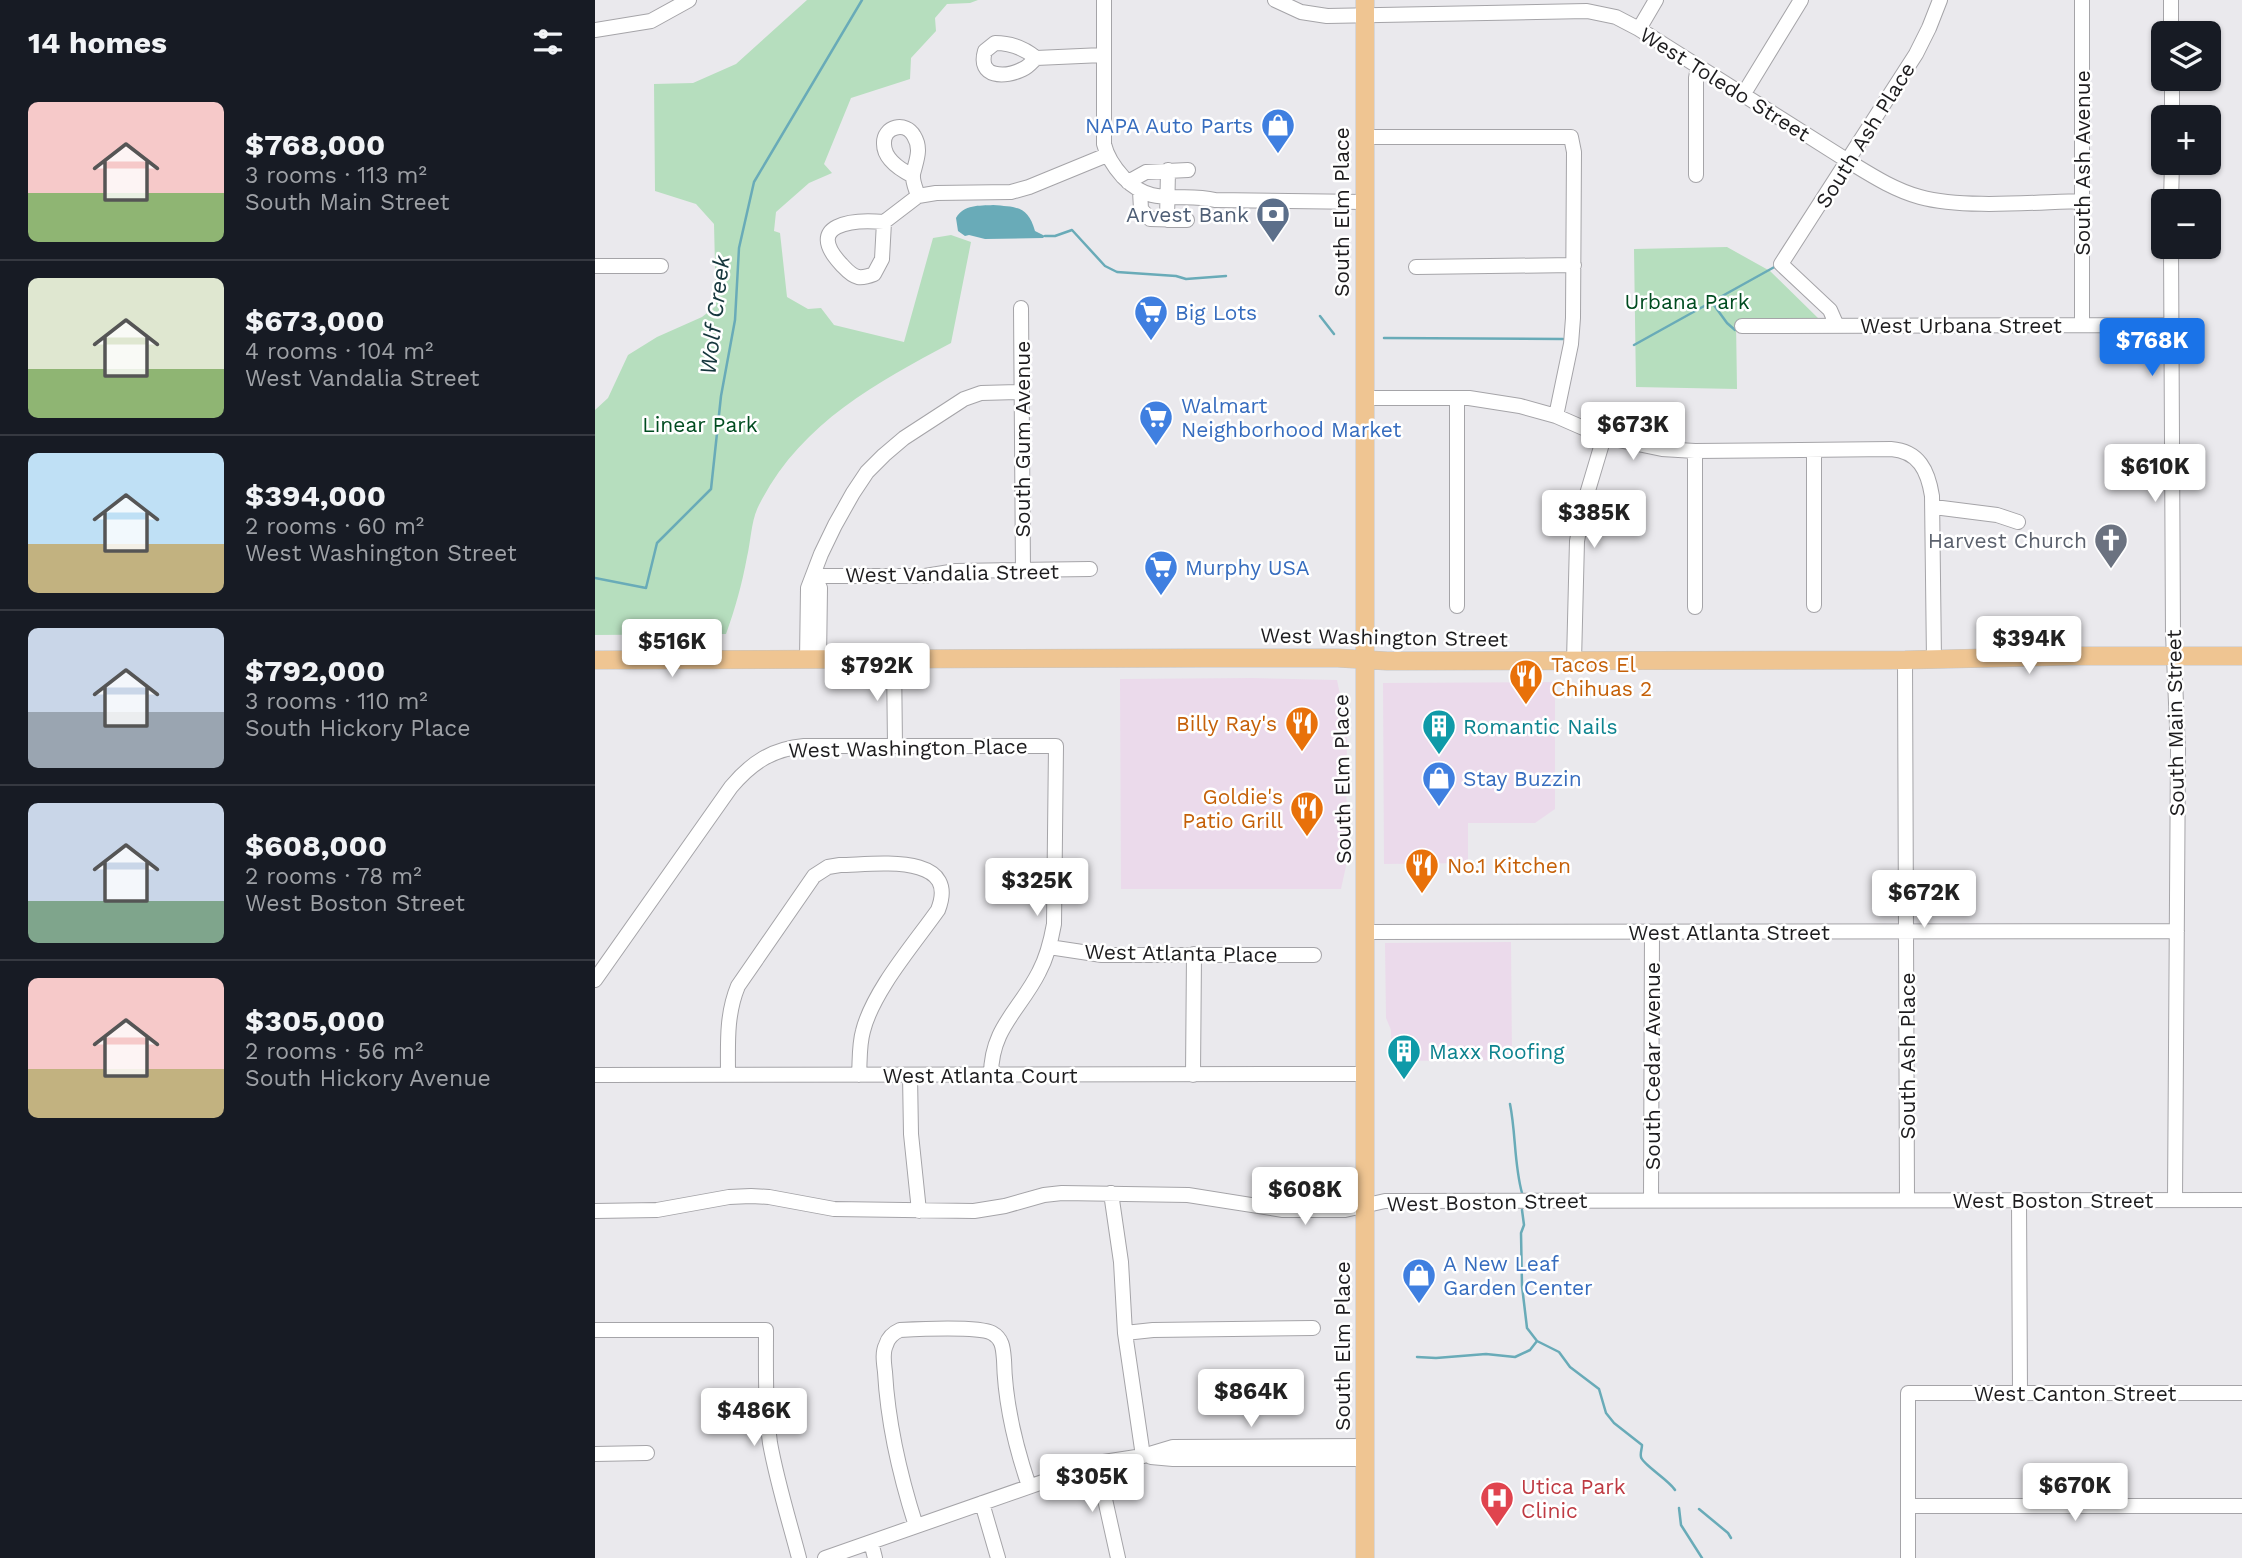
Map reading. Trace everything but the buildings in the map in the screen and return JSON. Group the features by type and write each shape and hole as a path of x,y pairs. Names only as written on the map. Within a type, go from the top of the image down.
{"main road":[{"name":"South Elm Place","path":"1364,7 1365,1558"},
{"name":"West Washington Street","path":"595,660 1574,661 2242,656"}],"street":[{"path":"595,30 651,21 689,0"},
{"path":"1104,0 1104,134 1108,155 1134,187 1146,216 1155,220 1187,220"},
{"name":"West Toledo Street","path":"1275,0 1301,12 1317,15 1364,7 1587,12 1616,17 1895,188 1930,200 2082,201"},
{"path":"1639,29 1656,0"},
{"path":"1743,95 1801,0"},
{"name":"South Ash Place","path":"1781,264 1916,54 1940,0"},
{"name":"South Ash Avenue","path":"2082,0 2082,325"},
{"path":"2171,0 2171,21"},
{"path":"1036,58 1104,55"},
{"path":"1696,175 1698,67"},
{"path":"1364,137 1571,137 1574,152 1571,344 1556,416"},
{"path":"884,222 882,259 874,274 864,277 854,275 830,253 830,234 838,225 884,222 919,196 936,193 1011,192 1108,155"},
{"path":"1167,170 1167,220"},
{"path":"1134,187 1146,172 1188,170"},
{"path":"913,176 919,196"},
{"path":"1134,187 1167,198 1196,195 1215,200 1364,202"},
{"name":"South Main Street","path":"2171,259 2173,656 2178,749 2175,1200"},
{"name":"West Urbana Street","path":"1781,264 1830,310 1837,326"},
{"path":"1416,267 1574,265"},
{"path":"595,266 661,266"},
{"name":"South Gum Avenue","path":"1021,308 1023,571"},
{"name":"West Urbana Street","path":"1742,326 2170,325"},
{"path":"813,660 808,588 821,554 853,493 884,455 904,438 964,399 981,393 1022,392"},
{"path":"1364,398 1457,398 1520,406 1556,416 1604,437 1642,446 1695,451 1899,450 1918,460 1928,474 1934,507 1934,660"},
{"path":"1457,398 1457,606"},
{"path":"1574,661 1577,541 1584,504 1604,437"},
{"path":"1814,450 1814,605"},
{"path":"1695,451 1695,607"},
{"path":"1934,507 1997,515 2018,522"},
{"name":"West Vandalia Street","path":"814,576 925,576 956,571 1090,569"},
{"path":"894,659 895,746"},
{"name":"South Ash Place","path":"1905,660 1907,1200"},
{"name":"West Washington Place","path":"595,980 742,774 773,752 796,747 1056,746 1056,911 1049,947"},
{"path":"728,1075 731,1003 739,986 814,876 828,867 915,865 932,873 939,881 942,891 938,910 870,1010 863,1031 859,1075"},
{"name":"West Atlanta Street","path":"1365,932 2177,931"},
{"name":"South Cedar Avenue","path":"1651,1200 1652,932"},
{"path":"991,1075 991,1059 1000,1029 1039,972 1049,947"},
{"name":"West Atlanta Place","path":"1049,947 1102,955 1314,955"},
{"path":"1193,1075 1194,954"},
{"name":"West Atlanta Court","path":"595,1075 1364,1074"},
{"path":"910,1075 911,1134 919,1210"},
{"path":"1111,1193 1121,1262 1125,1333 1143,1456"},
{"name":"West Boston Street","path":"595,1211 657,1210 729,1197 751,1196 834,1209 990,1209 1044,1195 1111,1193 1188,1195 1283,1210 1345,1210 1385,1200 2242,1200"},
{"path":"2019,1200 2020,1393"},
{"path":"1125,1333 1153,1330 1313,1328"},
{"path":"595,1330 766,1330 770,1442 799,1558"},
{"path":"916,1526 898,1465 888,1412 884,1353 895,1332 980,1330 999,1338 1003,1348 1011,1427 1029,1486"},
{"name":"West Canton Street","path":"1908,1506 1908,1393 2242,1393"},
{"path":"595,1454 647,1453"},
{"path":"825,1558 1097,1463 1143,1456 1173,1459 1365,1453"},
{"path":"1097,1463 1118,1558"},
{"path":"982,1503 998,1558"},
{"path":"1908,1558 1908,1506 2242,1506"},
{"path":"870,1542 875,1558"}],"shaded area":[{"path":"1120,679 1337,680 1347,729 1346,866 1341,889 1121,889"},
{"path":"1555,682 1555,809 1535,823 1468,823 1468,863 1384,864 1383,683"},
{"path":"1511,942 1512,1060 1391,1061 1391,1030 1386,1018 1385,943"}],"green space":[{"name":"Linear Park","path":"807,0 978,0 947,4 935,18 936,31 911,58 910,79 851,98 824,164 832,173 809,183 776,212 774,231 780,233 787,297 808,309 821,308 834,325 904,342 933,238 951,235 971,242 951,343 894,374 841,409 795,451 776,476 754,517 741,587 726,634 595,635 595,410 608,398 628,355 657,337 702,317 716,306 714,224 696,204 655,191 654,84 693,83 736,64"},
{"name":"Urbana Park","path":"1727,247 1770,271 1819,319 1736,321 1737,389 1636,387 1634,249"}],"water":[{"path":"993,205 1020,209 1029,217 1035,231 1045,236 985,239 965,236 958,231 956,218 963,210"}],"waterway":[{"name":"Wolf Creek","path":"595,578 646,588 657,543 711,489 721,396 735,320 739,248 754,182 862,0"},
{"path":"1045,236 1055,236 1072,230 1105,266 1117,272 1186,279 1226,276"},
{"path":"1634,345 1778,265"},
{"path":"1711,301 1727,323 1735,330 1739,328"},
{"path":"1320,316 1334,334"},
{"path":"1384,338 1563,339"},
{"path":"1510,1104 1522,1193"},
{"path":"1522,1210 1522,1286 1527,1328 1537,1341 1559,1352 1570,1367 1599,1389 1606,1413 1614,1423 1642,1445 1643,1460 1675,1490"},
{"path":"1417,1357 1486,1354 1515,1357 1530,1350 1537,1341"},
{"path":"1679,1508 1681,1525 1702,1558"},
{"path":"1699,1509 1731,1538"}],"place":[{"name":"NAPA Auto Parts","path":"1278,155"},
{"name":"Arvest Bank","path":"1273,244"},
{"name":"Big Lots","path":"1151,342"},
{"name":"Walmart Neighborhood Market","path":"1156,447"},
{"name":"Harvest Church","path":"2111,570"},
{"name":"Murphy USA","path":"1161,597"},
{"name":"Tacos El Chihuas 2","path":"1526,706"},
{"name":"Billy Ray's","path":"1302,753"},
{"name":"Romantic Nails","path":"1439,756"},
{"name":"Stay Buzzin","path":"1439,808"},
{"name":"Goldie's Patio Grill","path":"1307,838"},
{"name":"No.1 Kitchen","path":"1422,895"},
{"name":"Maxx Roofing","path":"1404,1081"},
{"name":"A New Leaf Garden Center","path":"1419,1305"},
{"name":"Utica Park Clinic","path":"1497,1528"}]}
